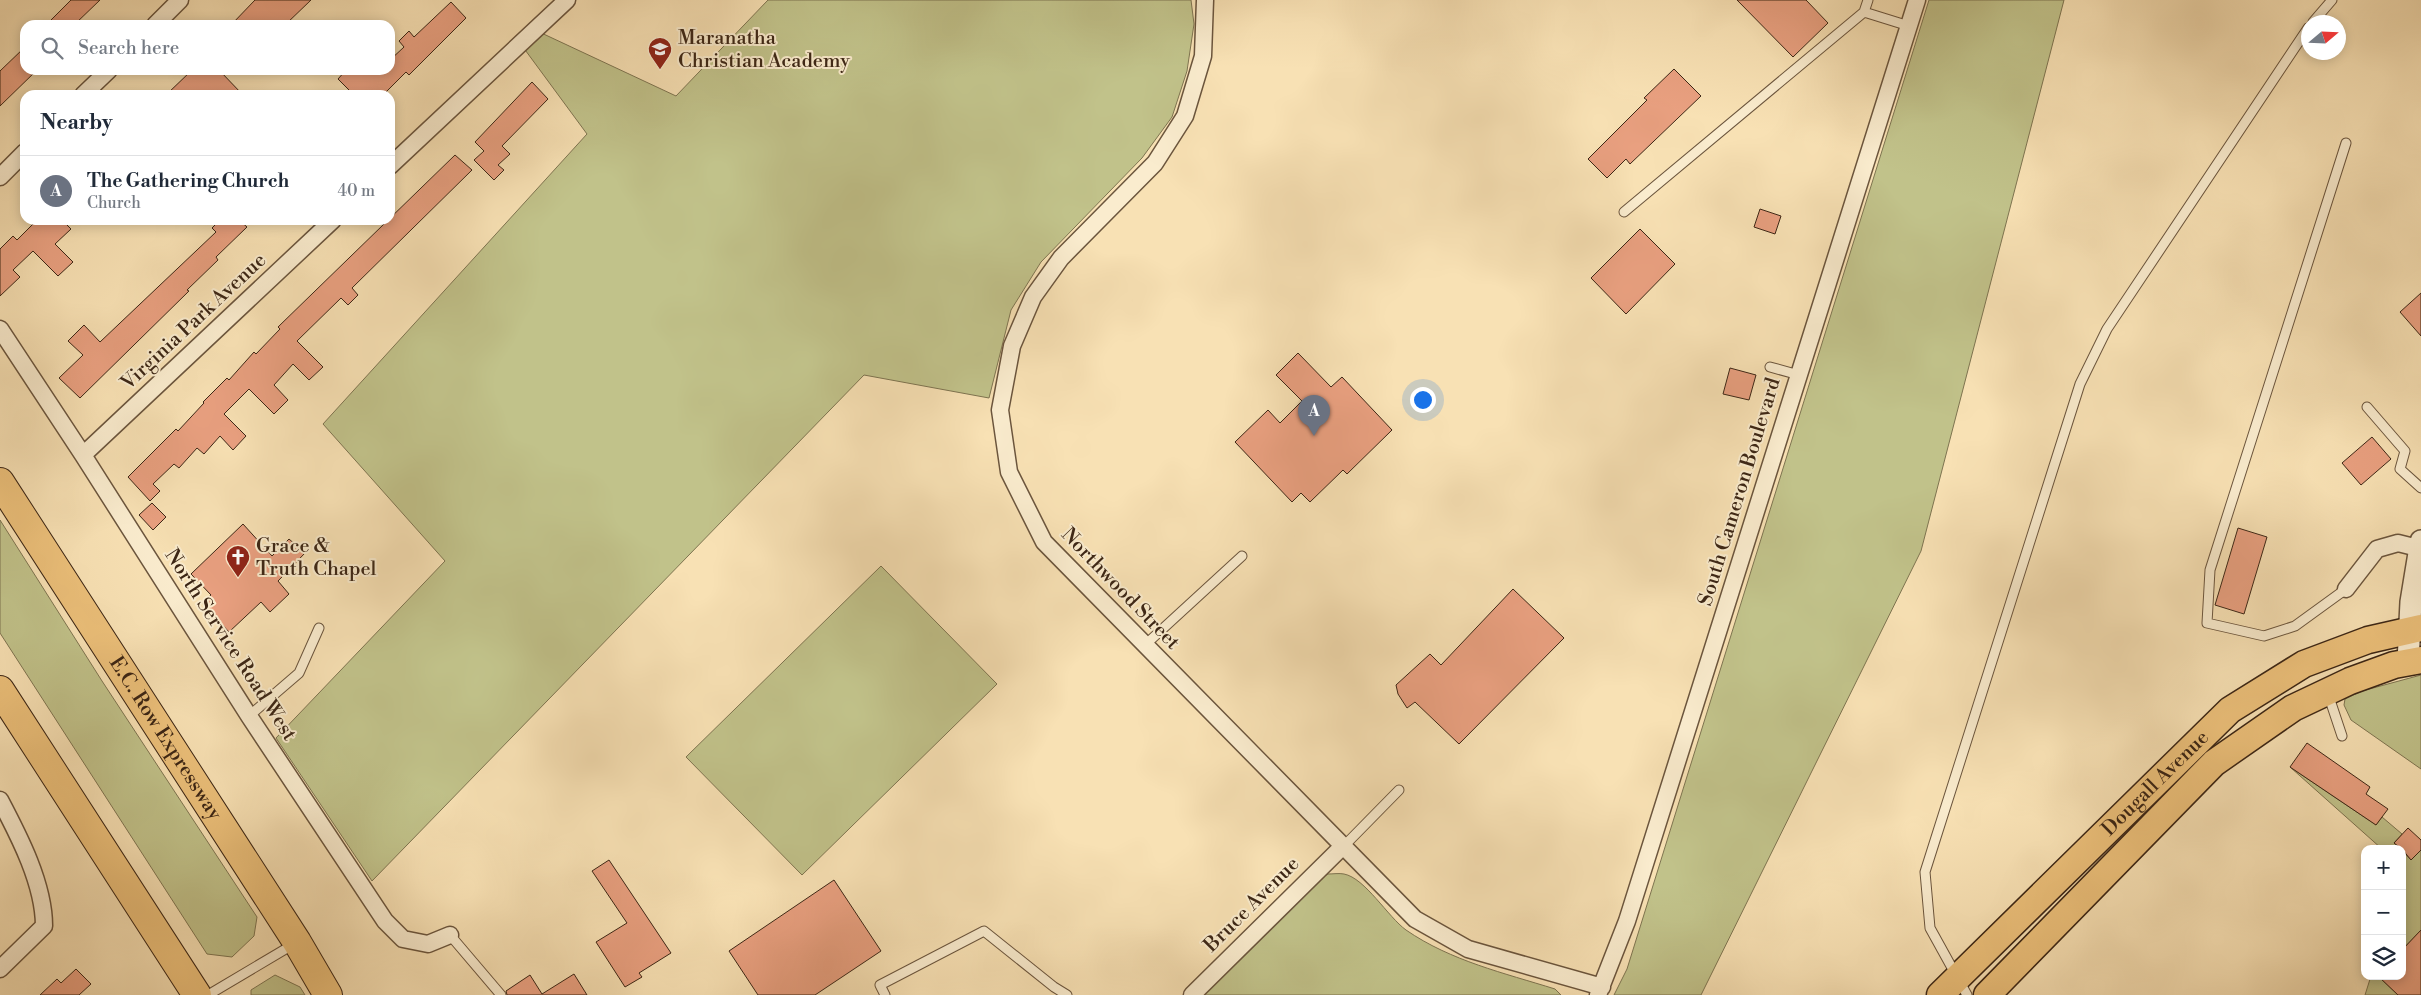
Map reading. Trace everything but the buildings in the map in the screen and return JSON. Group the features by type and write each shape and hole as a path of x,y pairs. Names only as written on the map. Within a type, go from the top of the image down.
{"highway":[{"name":"E.C. Row Expressway","path":"0,482 297,942 328,995"},
{"path":"0,690 197,995"},
{"path":"297,942 340,995"}],"main road":[{"name":"Dougall Avenue","path":"1954,989 2230,710 2304,664 2368,640 2415,629"},
{"name":"Dougall Avenue","path":"1987,995 2214,763 2293,708 2350,680 2415,661"}],"street":[{"path":"159,20 180,0"},
{"path":"395,161 566,0"},
{"name":"Northwood Street","path":"1205,0 1203,56 1185,116 1155,163 1061,258 1033,296 1012,346 1000,410 1009,472 1044,542 1415,919 1468,949 1600,991"},
{"name":"South Cameron Boulevard","path":"1600,991 1628,921 1917,0"},
{"path":"88,90 104,75"},
{"path":"0,177 20,157"},
{"name":"Virginia Park Avenue","path":"83,455 328,225"},
{"name":"North Service Road West","path":"0,329 83,455 249,716 386,921 402,939 428,944 450,935"},
{"path":"2346,589 2378,549 2398,543 2420,544"},
{"name":"Dougall Avenue","path":"2415,661 2420,544"},
{"path":"0,800 20,837 44,907 44,926 0,969"},
{"name":"Bruce Avenue","path":"1192,995 1343,846"}],"lane":[{"path":"1624,212 1864,12 1868,0"},
{"path":"2319,15 2332,0"},
{"path":"1864,12 1909,26"},
{"path":"1954,989 1930,928 1925,872 2080,384 2107,329 2301,38"},
{"path":"2346,143 2210,570 2208,623 2264,636 2295,626 2346,589"},
{"path":"1770,367 1799,375"},
{"path":"2367,407 2405,452 2400,469 2421,488"},
{"path":"1145,645 1242,556"},
{"path":"249,716 299,673 319,628"},
{"path":"2328,691 2342,736"},
{"path":"1343,846 1399,790"},
{"path":"885,995 880,985 984,931 1054,987 1067,995"},
{"path":"450,935 501,995"},
{"path":"208,995 297,942"}],"green space":[{"path":"768,0 1191,0 1194,24 1187,71 1172,117 1142,158 1041,262 1011,310 989,398 864,375 372,881 276,738 445,561 323,424 587,134 520,43 535,30 676,96"},
{"path":"1929,0 2064,0 1921,551 1701,995 1614,995 1627,969"},
{"path":"0,520 102,681 257,917 254,936 232,957 207,954 0,633"},
{"path":"881,566 997,684 802,875 686,757"},
{"path":"2421,675 2421,769 2351,720 2344,705 2345,699 2362,691"},
{"path":"2290,767 2376,825 2382,817 2402,834 2394,843 2396,845 2378,845"},
{"path":"2421,850 2421,930 2406,946 2406,855 2411,860"},
{"path":"1328,874 1344,874 1352,877 1368,890 1399,924 1423,941 1478,965 1555,989 1561,995 1202,995 1318,880"},
{"path":"275,975 300,987 305,995 251,995 251,990"},
{"path":"2370,980 2382,980 2398,995 2365,995"}],"place":[{"name":"Maranatha Christian Academy","path":"660,70"},
{"name":"The Gathering Church","path":"1314,436"},
{"name":"Grace & Truth Chapel","path":"238,578"}]}
